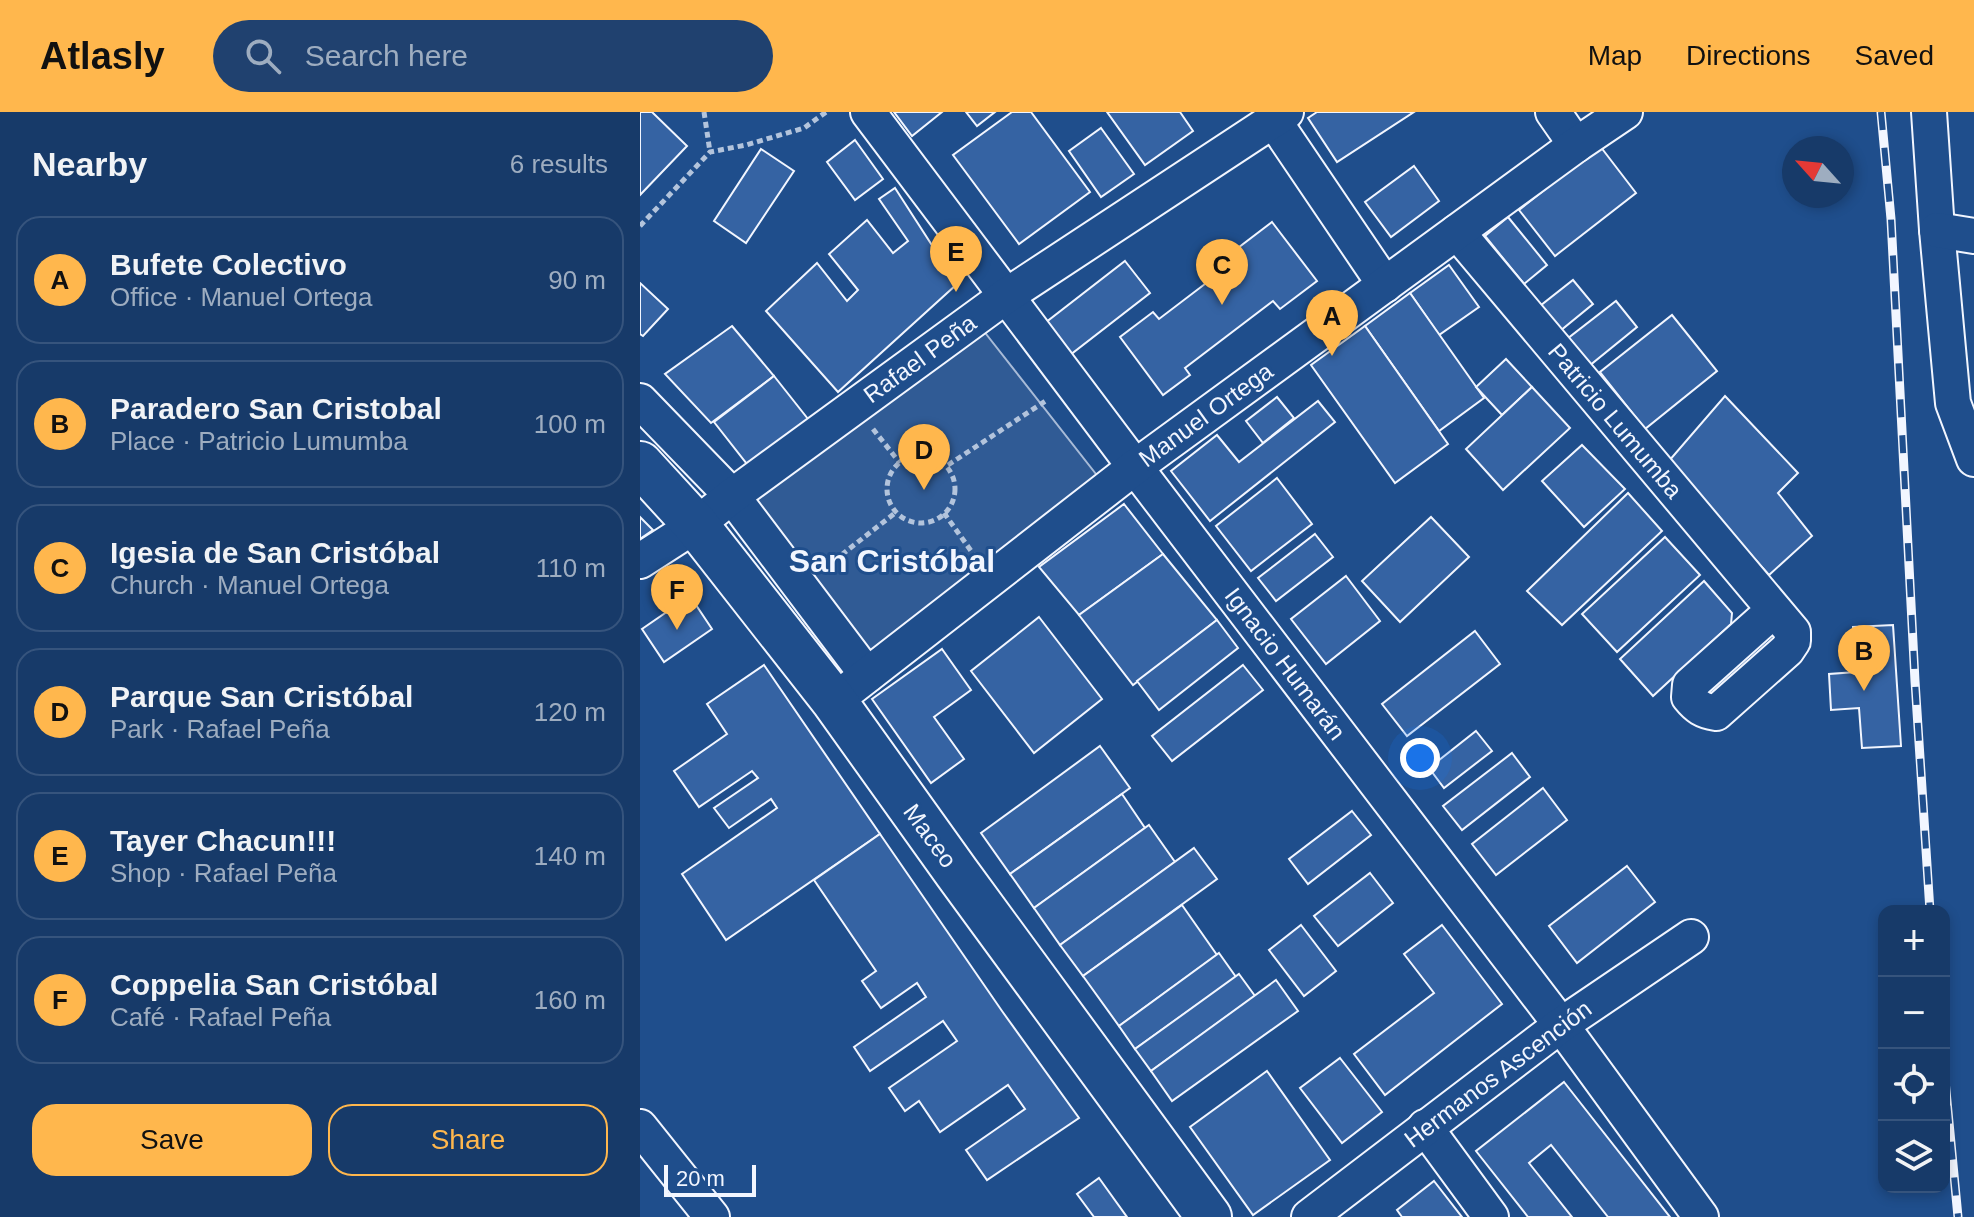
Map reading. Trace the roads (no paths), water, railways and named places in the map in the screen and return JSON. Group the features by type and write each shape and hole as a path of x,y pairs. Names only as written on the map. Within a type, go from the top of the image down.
{"main road":[{"name":"Maceo","path":"640,464 850,688 957,873 1209,1217"}],"street":[{"name":"Ignacio Humarán","path":"868,112 1561,1025 1701,1217"},
{"path":"1553,112 1576,145"},
{"name":"Manuel Ortega","path":"850,688 1135,467 1625,112"},
{"path":"1929,112 1953,403 1974,459"},
{"name":"Rafael Peña","path":"640,561 696,525 1006,296 1280,116"},
{"path":"1280,116 1385,285"},
{"path":"1937,230 1974,236"},
{"name":"Patricio Lumumba","path":"1457,232 1774,610"},
{"path":"640,401 732,496 800,587 850,688"},
{"name":"Hermanos Ascención","path":"1309,1217 1561,1025 1691,937"},
{"path":"640,1127 712,1217"},
{"path":"1425,1127 1491,1217"}],"railway":[{"path":"1881,112 1891,219 1930,905"},
{"path":"1949,1121 1958,1217"}],"place":[{"name":"Tayer Chacun!!!","path":"956,292"},
{"name":"Igesia de San Cristóbal","path":"1222,305"},
{"name":"Bufete Colectivo","path":"1332,356"},
{"name":"Parque San Cristóbal","path":"924,490"},
{"name":"Coppelia San Cristóbal","path":"677,630"},
{"name":"Paradero San Cristobal","path":"1864,691"}],"district":[{"name":"San Cristóbal","path":"892,561"}]}
